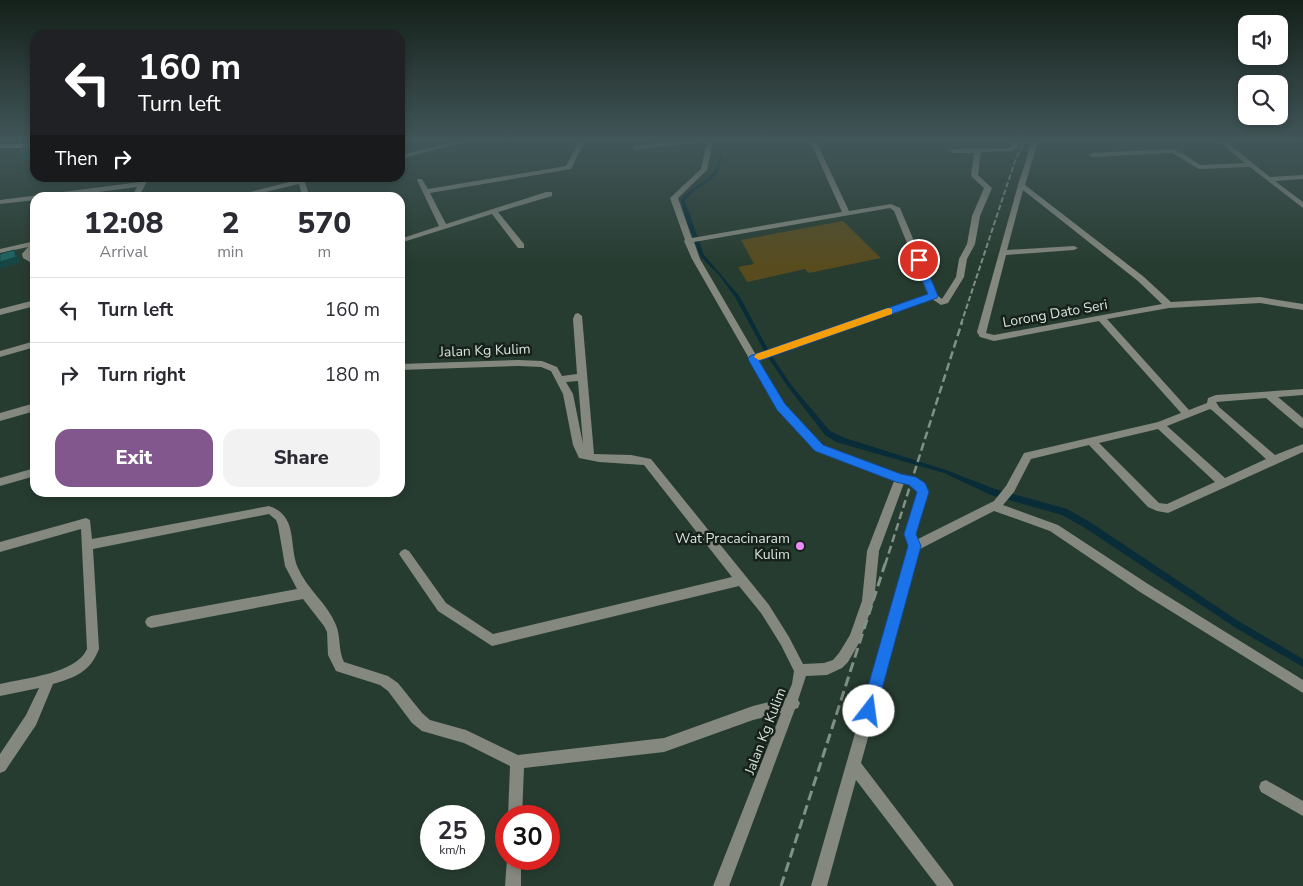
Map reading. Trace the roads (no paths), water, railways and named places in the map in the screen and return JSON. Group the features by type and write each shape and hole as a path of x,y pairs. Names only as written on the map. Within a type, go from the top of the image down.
{"street":[{"path":"252,192 288,182"},
{"path":"421,182 443,226"},
{"path":"426,192 484,182"},
{"path":"691,182 674,198 696,259 781,407 819,448 900,479 911,480 921,486 923,492 910,534 915,546 819,886"},
{"path":"832,182 846,213"},
{"path":"690,241 891,206 897,210 933,296 941,302 945,301 960,277 962,259 971,244 976,216 988,188 981,182"},
{"path":"1272,182 1303,206"},
{"path":"137,192 141,184"},
{"path":"78,192 141,184"},
{"path":"1021,185 1141,279 1169,305"},
{"name":"Lorong Dato Seri","path":"1021,185 981,332 983,335 994,338 1169,305 1260,300 1299,307"},
{"path":"405,239 549,194"},
{"path":"0,202 30,198"},
{"path":"493,211 521,246"},
{"path":"0,251 30,245"},
{"path":"1004,252 1074,248"},
{"path":"30,250 26,254 30,260"},
{"path":"753,359 933,296"},
{"path":"0,312 30,304"},
{"path":"1299,307 1303,318"},
{"path":"578,316 589,457"},
{"path":"1101,318 1187,414"},
{"path":"0,354 30,345"},
{"name":"Jalan Kg Kulim","path":"405,367 519,362 542,364 554,369 561,379"},
{"path":"582,377 561,379 568,394 578,445 583,455 609,460 635,459 647,462 765,609 800,670 831,668 840,664 848,655 868,600 870,563 873,551 900,479"},
{"path":"1274,460 1212,405 1211,400 1216,398 1303,392"},
{"path":"1268,394 1303,424"},
{"path":"915,546 995,505 1010,489 1028,456 1160,425 1212,405"},
{"path":"0,417 30,408"},
{"path":"1160,425 1224,484"},
{"path":"1092,442 1157,507 1168,508 1303,448"},
{"path":"0,482 30,473"},
{"path":"995,505 1054,528 1144,588 1303,687"},
{"path":"87,545 276,511 280,514 284,526 292,566 306,593 328,619 332,629 333,656 340,667 383,680 393,687 417,718 427,726 466,737 517,762 664,745 753,713 793,703"},
{"path":"0,547 86,523 93,649 91,656 79,668 49,679 0,690"},
{"path":"405,554 442,607 492,640 741,580"},
{"path":"151,622 306,593"},
{"name":"Jalan Kg Kulim","path":"721,886 793,703 800,670"},
{"path":"0,766 31,720 49,679"},
{"path":"515,805 517,762"},
{"path":"854,766 946,886"},
{"path":"1266,787 1303,809"},
{"path":"513,886 514,870"}],"water":[{"path":"701,182 707,182 692,193 685,201 704,255 740,297 771,355 792,386 830,431 845,438 946,470 995,489 1067,509 1090,522 1240,622 1303,659 1303,667 1236,628 1085,528 1062,515 991,495 944,473 836,442 825,435 767,356 735,297 719,275 700,256 681,201 687,193"}],"railway":[{"path":"961,324 1008,182"},
{"path":"885,565 962,322"},
{"path":"781,886 885,564"}],"place":[{"name":"Wat Pracacinaram Kulim","path":"800,546"}]}
